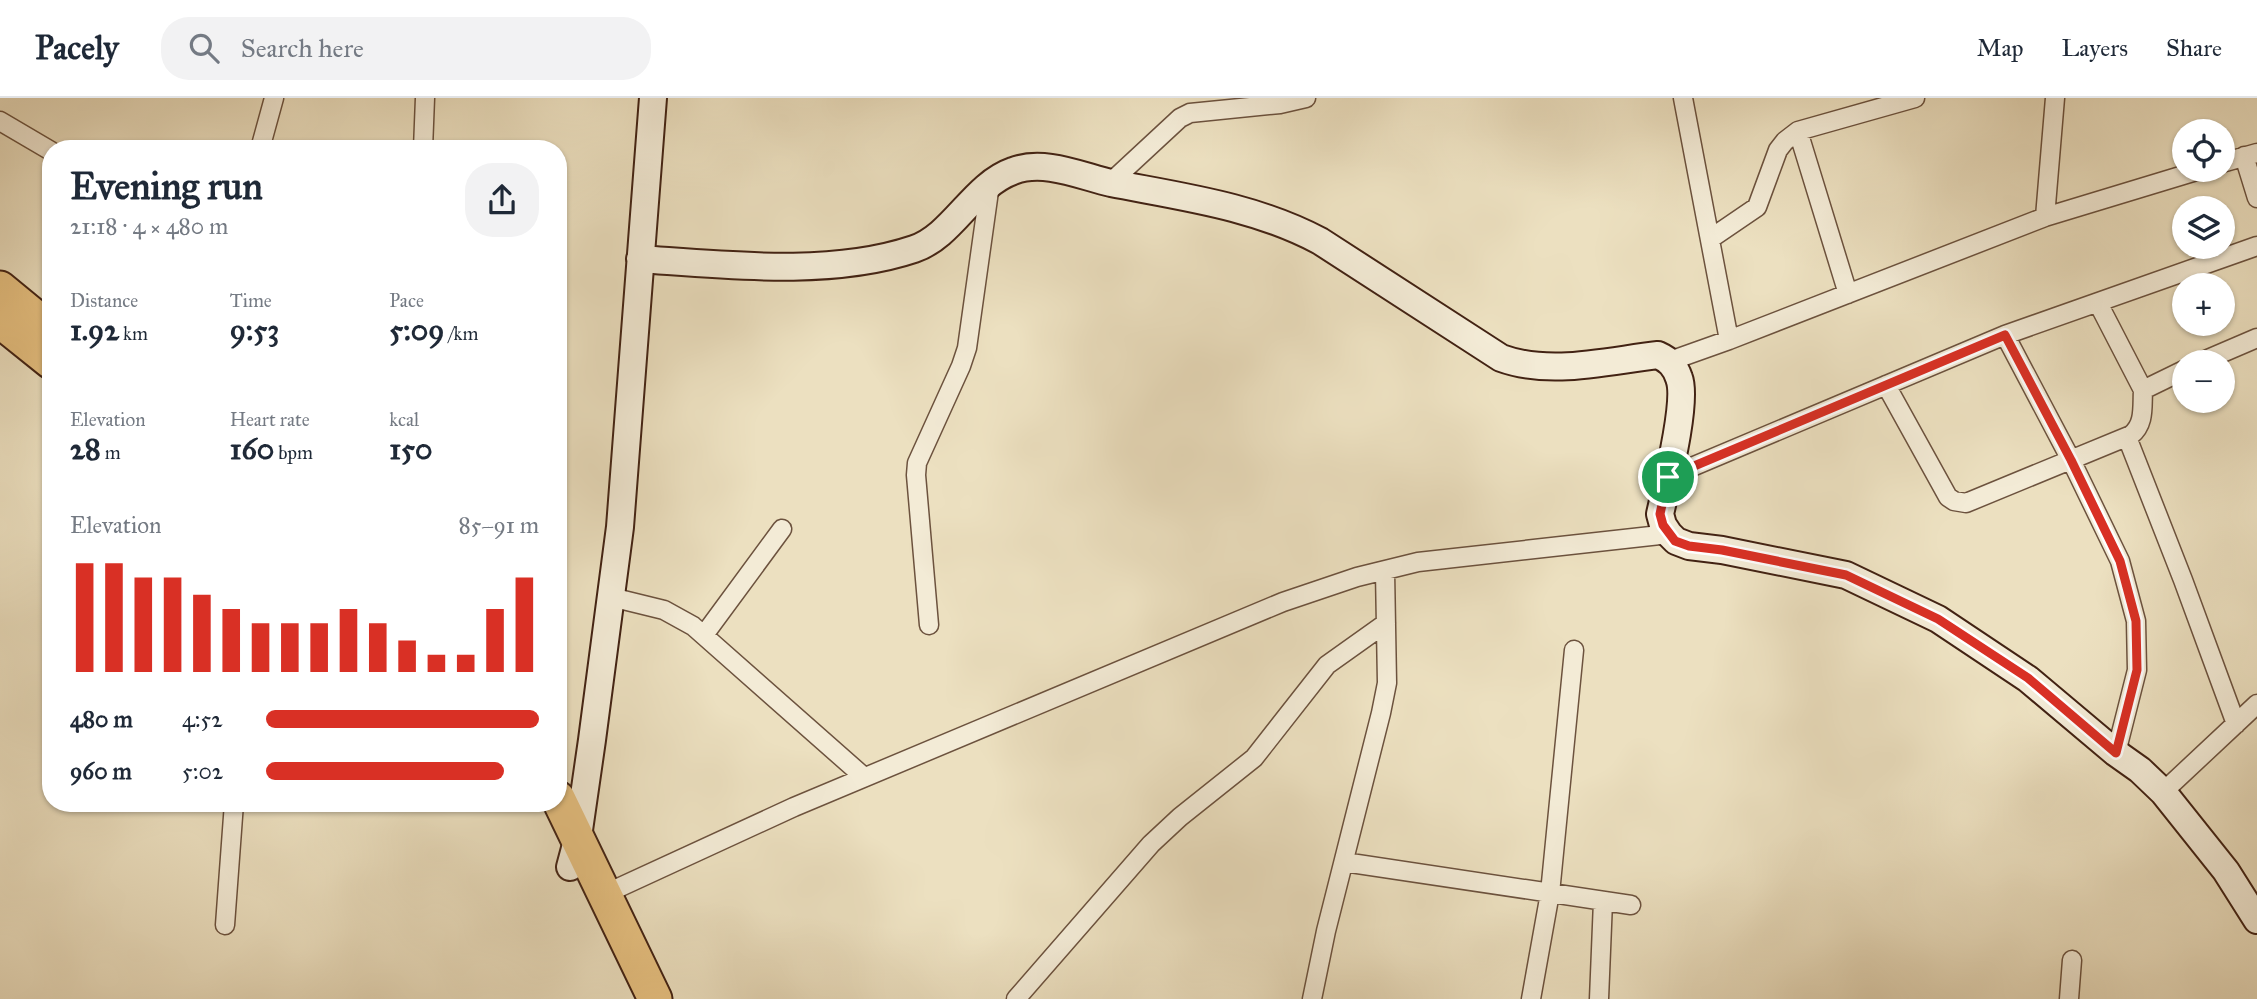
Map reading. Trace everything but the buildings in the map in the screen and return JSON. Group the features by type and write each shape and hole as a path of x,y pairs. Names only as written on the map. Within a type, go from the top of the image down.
{"highway":[{"path":"0,288 42,323"},
{"path":"0,321 42,355"},
{"path":"545,812 605,894 655,999"},
{"path":"562,812 574,852 630,999"}],"street":[{"path":"262,140 274,98"},
{"path":"423,140 425,98"},
{"path":"574,852 620,527 653,98"},
{"path":"1111,183 1180,118 1190,113 1280,104 1307,98"},
{"path":"1683,98 1729,340"},
{"path":"1710,239 1757,207 1778,150 1797,131 1915,98"},
{"path":"2045,217 2055,98"},
{"path":"0,121 42,146"},
{"path":"1797,131 1848,294"},
{"path":"2251,155 2257,198"},
{"path":"640,260 737,266 841,265 874,259 915,248 934,239 990,184 1012,171 1028,167 1047,167 1111,183 1199,198 1288,225 1320,242 1501,358 1521,365 1544,368 1658,355 1670,360 1680,380 1681,403 1660,514 1663,525 1675,541 1689,546 1846,575 1938,619 2028,678 2140,770 2163,792 2226,871 2257,920"},
{"path":"1670,360 1729,340 2045,217 2172,178"},
{"path":"929,625 917,463 967,348 990,184"},
{"path":"1668,477 2005,335 2257,246"},
{"path":"1886,385 1948,497 1966,503 1977,500 2127,437 2137,430 2141,421 2143,390 2098,303"},
{"path":"2005,335 2071,460 2120,561 2136,621 2137,670 2116,753"},
{"path":"2229,350 2257,338"},
{"path":"2143,390 2172,375"},
{"path":"2127,437 2236,724"},
{"path":"704,635 782,529"},
{"path":"605,894 794,807 1283,602 1418,562 1669,534"},
{"path":"1312,999 1387,683 1385,570"},
{"path":"611,597 664,610 693,626 864,777"},
{"path":"1016,999 1151,844 1180,817 1254,758 1327,665 1386,623"},
{"path":"1531,999 1550,893 1574,650"},
{"path":"2163,792 2257,704"},
{"path":"225,925 233,812"},
{"path":"1343,862 1632,905"},
{"path":"1600,999 1603,901"},
{"path":"2068,999 2072,960"}],"route":[{"path":"2005,335 2071,460 2120,561 2136,621 2137,670 2116,753 2028,678 1938,619 1846,575 1689,546 1675,541 1663,525 1660,514 1668,477 2005,335"}]}
